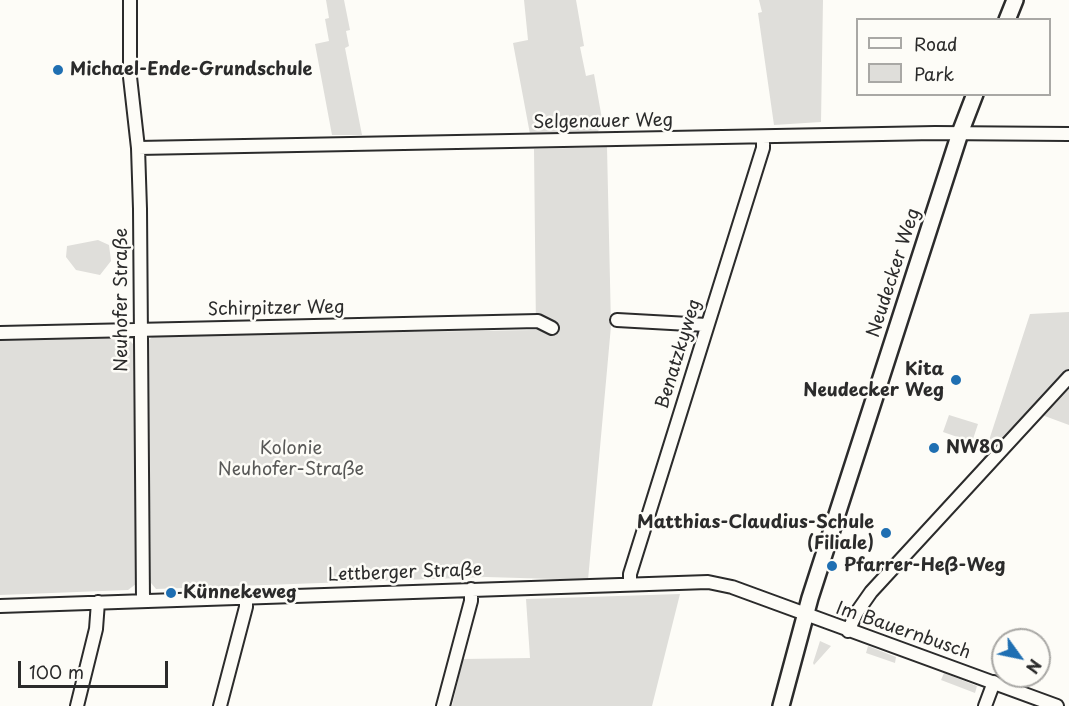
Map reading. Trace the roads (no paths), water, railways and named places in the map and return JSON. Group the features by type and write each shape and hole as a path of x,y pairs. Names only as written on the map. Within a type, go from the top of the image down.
{"street":[{"name":"Neuhofer Straße","path":"129,0 130,77 138,148 143,600"},
{"path":"1008,18 1015,0"},
{"name":"Neudecker Weg","path":"781,706 805,615 960,133 974,96"},
{"name":"Selgenauer Weg","path":"138,148 960,133 1069,134"},
{"name":"Benatzkyweg","path":"630,583 630,574 706,325 763,148 763,137"},
{"path":"617,320 706,325"},
{"name":"Schirpitzer Weg","path":"0,333 538,321 552,328"},
{"path":"848,631 857,612 871,592 1069,377"},
{"name":"Lettberger Straße","path":"0,606 630,583 714,583 732,587 805,615"},
{"path":"443,706 471,601 471,589"},
{"path":"220,706 246,607 246,596"},
{"path":"77,706 96,629 98,602"},
{"name":"Im Bauernbusch","path":"805,615 991,681"},
{"path":"985,706 991,688"},
{"name":"Im Bauernbusch","path":"1009,688 1057,706"}],"place":[{"name":"Michael-Ende-Grundschule","path":"58,70"},
{"name":"Kita Neudecker Weg","path":"956,380"},
{"name":"NW80","path":"934,448"},
{"name":"Matthias-Claudius-Schule (Filiale)","path":"886,533"},
{"name":"Pfarrer-Heß-Weg","path":"832,566"},
{"name":"Künnekeweg","path":"171,593"}],"park label":[{"name":"Kolonie Neuhofer-Straße","path":"291,459"}]}
